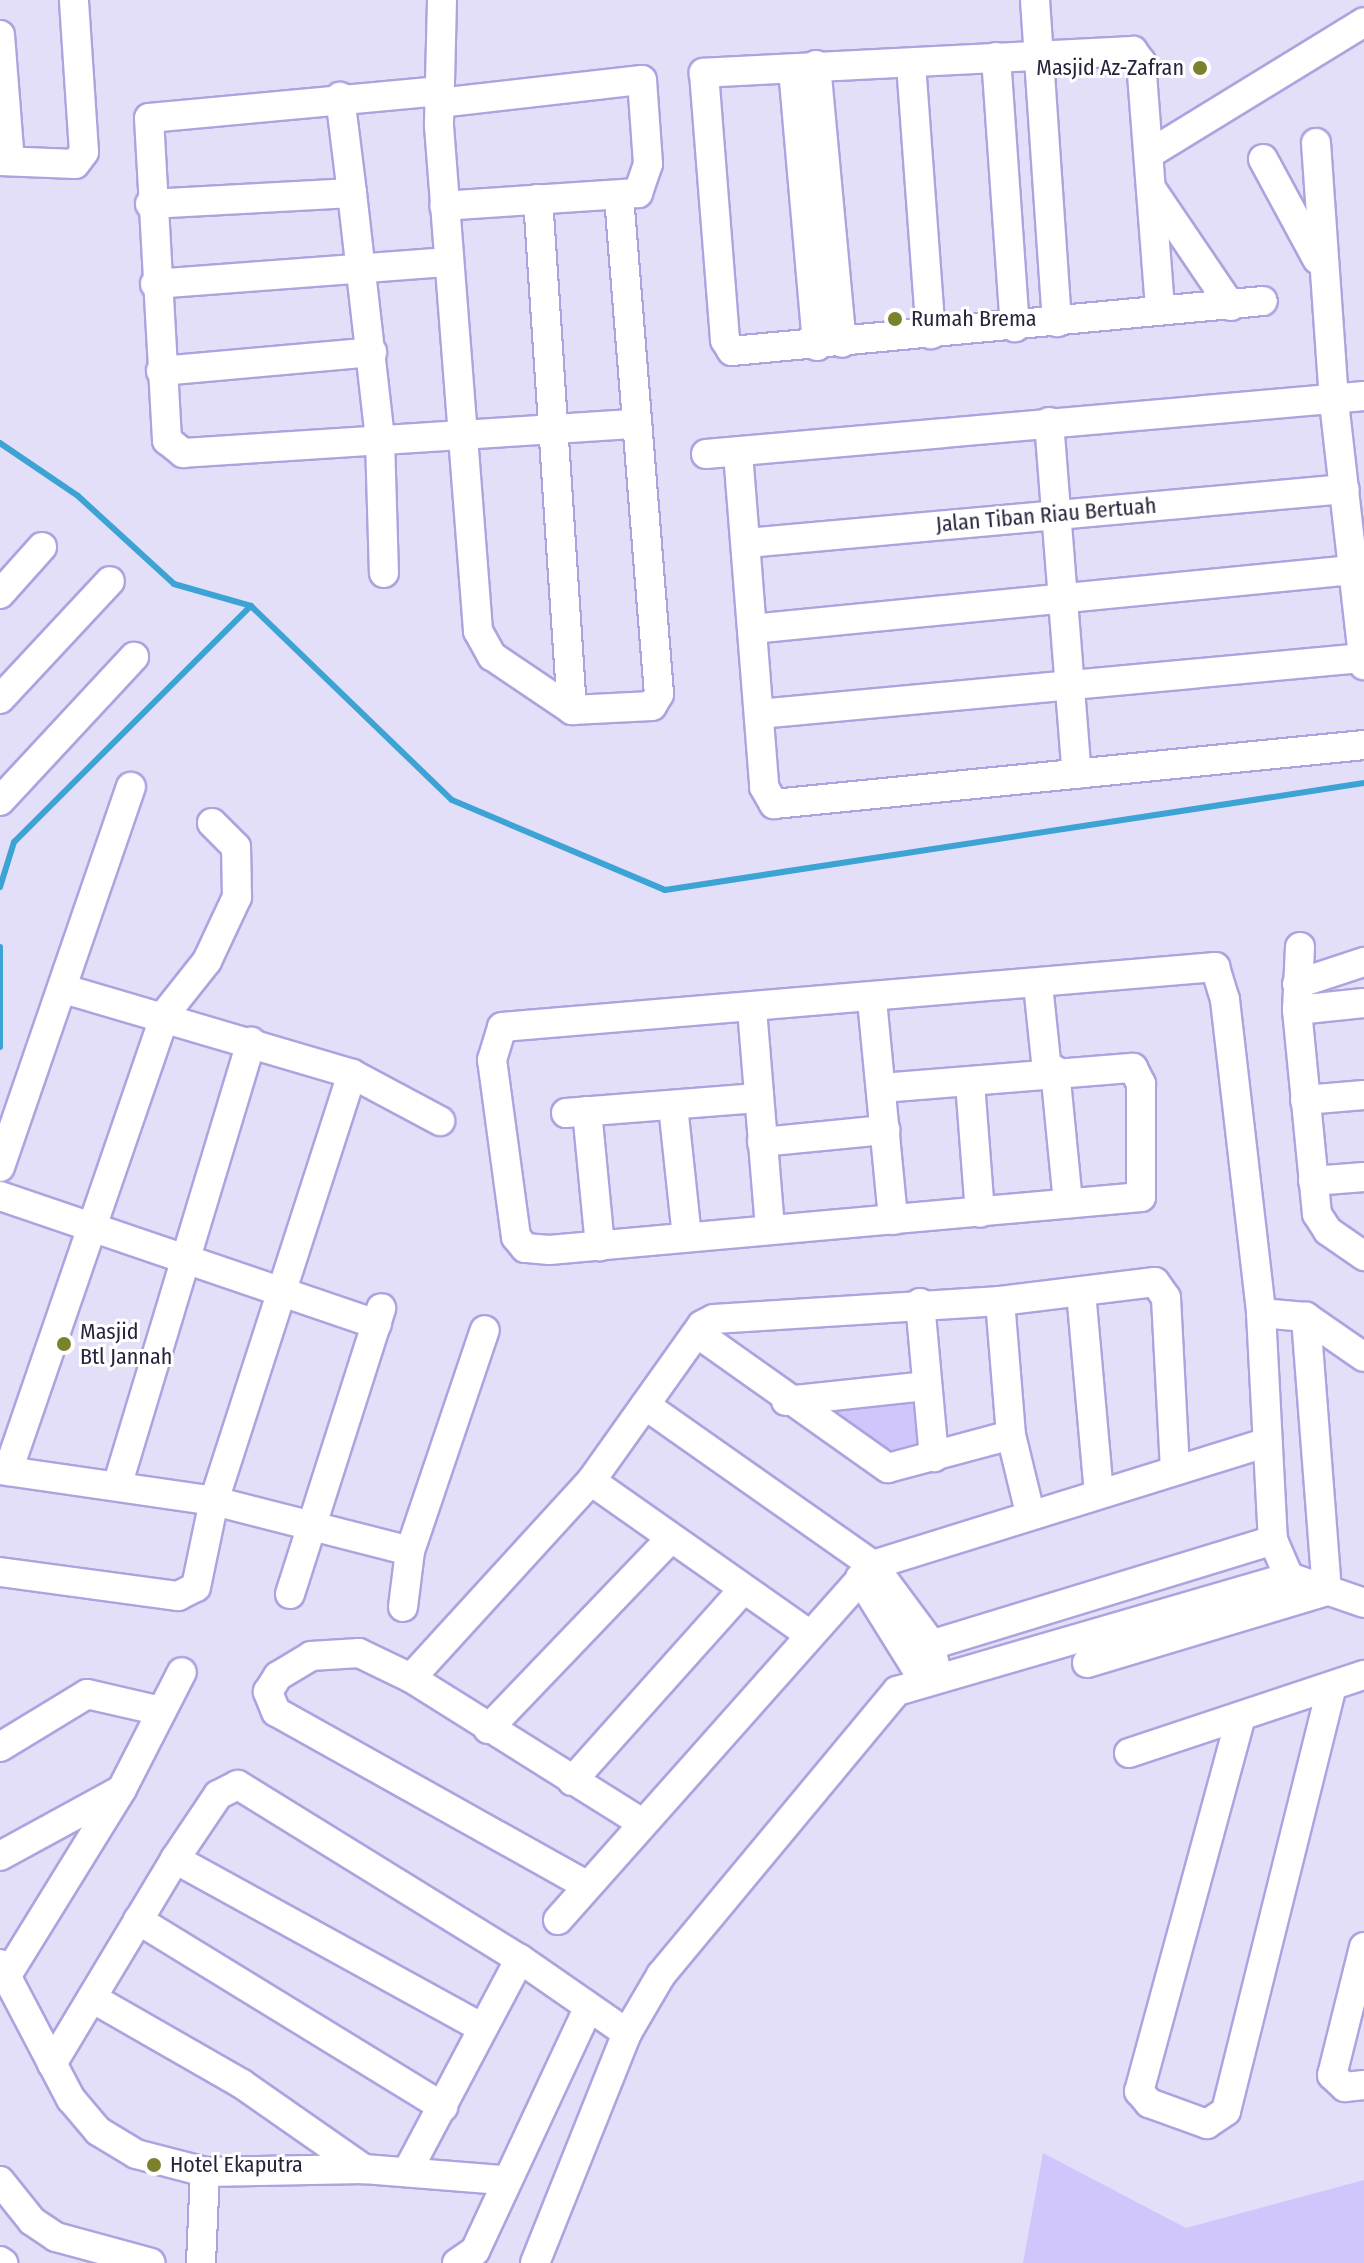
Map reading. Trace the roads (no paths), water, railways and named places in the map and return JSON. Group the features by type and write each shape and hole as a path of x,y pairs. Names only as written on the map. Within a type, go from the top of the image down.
{"street":[{"path":"0,35 5,161 75,164 84,152 74,0"},
{"path":"442,0 440,97 444,206 467,438 482,645 572,710 652,706 659,694 619,197"},
{"path":"1035,0 1057,322"},
{"path":"1149,154 1364,22"},
{"path":"1160,308 1141,62 1133,51 704,73 723,322 732,351 1015,327 1160,308 1231,306 1263,301"},
{"path":"996,57 1015,327"},
{"path":"911,64 931,334"},
{"path":"804,67 829,344"},
{"path":"444,206 619,197 638,193 647,177 642,80 440,97 340,97 151,115 150,204 167,440 183,453 380,440 467,438 637,424"},
{"path":"340,97 352,193 357,270 372,352 380,440 384,573"},
{"path":"1316,143 1322,267 1334,402 1364,665"},
{"path":"1263,159 1322,267"},
{"path":"1152,190 1231,306"},
{"path":"150,204 352,193"},
{"path":"538,199 572,710"},
{"path":"155,284 448,262"},
{"path":"161,371 372,352"},
{"path":"706,454 1049,422 1334,402 1364,396"},
{"path":"1049,422 1077,774"},
{"path":"738,453 764,787 774,804 1364,745"},
{"name":"Jalan Tiban Riau Bertuah","path":"747,543 1345,489"},
{"path":"0,594 42,547"},
{"path":"752,629 1065,602 1352,570"},
{"path":"0,699 110,581"},
{"path":"0,801 134,657"},
{"path":"759,714 1363,658"},
{"path":"0,1167 64,989 131,787"},
{"path":"212,823 236,847 237,897 207,961 165,1014 93,1227 4,1471 118,1483 214,1501 410,1551"},
{"path":"1300,947 1297,997 1313,1181 1322,1224 1364,1256"},
{"path":"1297,997 1364,962"},
{"path":"882,1088 970,1083 1051,1071 1133,1068 1141,1084 1141,1197 980,1213 770,1227 600,1246 533,1250 519,1243 492,1060 496,1033 531,1022 872,1000 1038,985 1195,964 1219,971 1261,1313 1273,1540 1289,1577"},
{"path":"1038,985 1068,1203"},
{"path":"64,989 165,1014 352,1074 440,1121"},
{"path":"1297,997 1364,1003"},
{"path":"872,1000 893,1220"},
{"path":"752,1009 770,1227"},
{"path":"118,1483 251,1042"},
{"path":"0,1572 188,1594 214,1501 352,1074"},
{"path":"970,1083 980,1213"},
{"path":"1305,1100 1364,1095"},
{"path":"600,1246 576,1112 757,1098"},
{"path":"673,1106 687,1237"},
{"path":"762,1142 885,1130"},
{"path":"1313,1181 1364,1177"},
{"path":"0,1196 279,1296 379,1316 290,1594"},
{"path":"411,1678 591,1481 697,1333 728,1317 920,1303 1000,1301 1144,1281 1164,1289 1175,1468"},
{"path":"1081,1292 1099,1492"},
{"path":"1000,1301 1011,1435 1030,1513"},
{"path":"920,1303 934,1457"},
{"path":"1261,1313 1306,1317 1364,1357"},
{"path":"1306,1317 1327,1591"},
{"path":"403,1607 410,1551 485,1330"},
{"path":"697,1333 786,1401 879,1465 895,1468 1011,1435"},
{"path":"786,1401 927,1386"},
{"path":"645,1405 861,1566 921,1646 928,1677"},
{"path":"558,1920 809,1634 861,1566 1267,1442"},
{"path":"591,1481 742,1591 809,1634"},
{"path":"488,1729 670,1539"},
{"path":"921,1646 1273,1540"},
{"path":"535,2263 627,2033 686,1937 889,1697 928,1677 1289,1577 1364,1603"},
{"path":"572,1781 742,1591"},
{"path":"1087,1663 1327,1591"},
{"path":"586,1885 276,1712 268,1698 289,1664 311,1656 359,1653 411,1678 641,1822"},
{"path":"182,1672 157,1710 122,1789 3,1970 52,2064 84,2117 114,2144 205,2172 364,2169 502,2180"},
{"path":"1129,1753 1240,1720 1364,1675"},
{"path":"1240,1720 1139,2091 1149,2103 1207,2124 1226,2111 1332,1686"},
{"path":"0,1747 87,1694 157,1710"},
{"path":"52,2064 175,1859 218,1795 244,1787 520,1959 627,2033"},
{"path":"0,1856 122,1789"},
{"path":"175,1859 482,2028"},
{"path":"138,1920 443,2107"},
{"path":"1364,1947 1332,2075 1345,2087 1364,2085"},
{"path":"407,2172 520,1959"},
{"path":"92,1998 242,2084 364,2169"},
{"path":"457,2263 475,2251 502,2180 589,2007"},
{"path":"201,2263 205,2172"},
{"path":"0,2181 32,2221 56,2237 151,2263"}],"waterway":[{"path":"0,443 78,496 174,584 251,606 452,800 665,890 1364,783"},
{"path":"0,887 14,842 251,606"},
{"path":"0,947 0,1047"}],"place":[{"name":"Masjid Az-Zafran","path":"1200,68"},
{"name":"Rumah Brema","path":"895,319"},
{"name":"Masjid Btl Jannah","path":"64,1344"},
{"name":"Hotel Ekaputra","path":"154,2165"}]}
